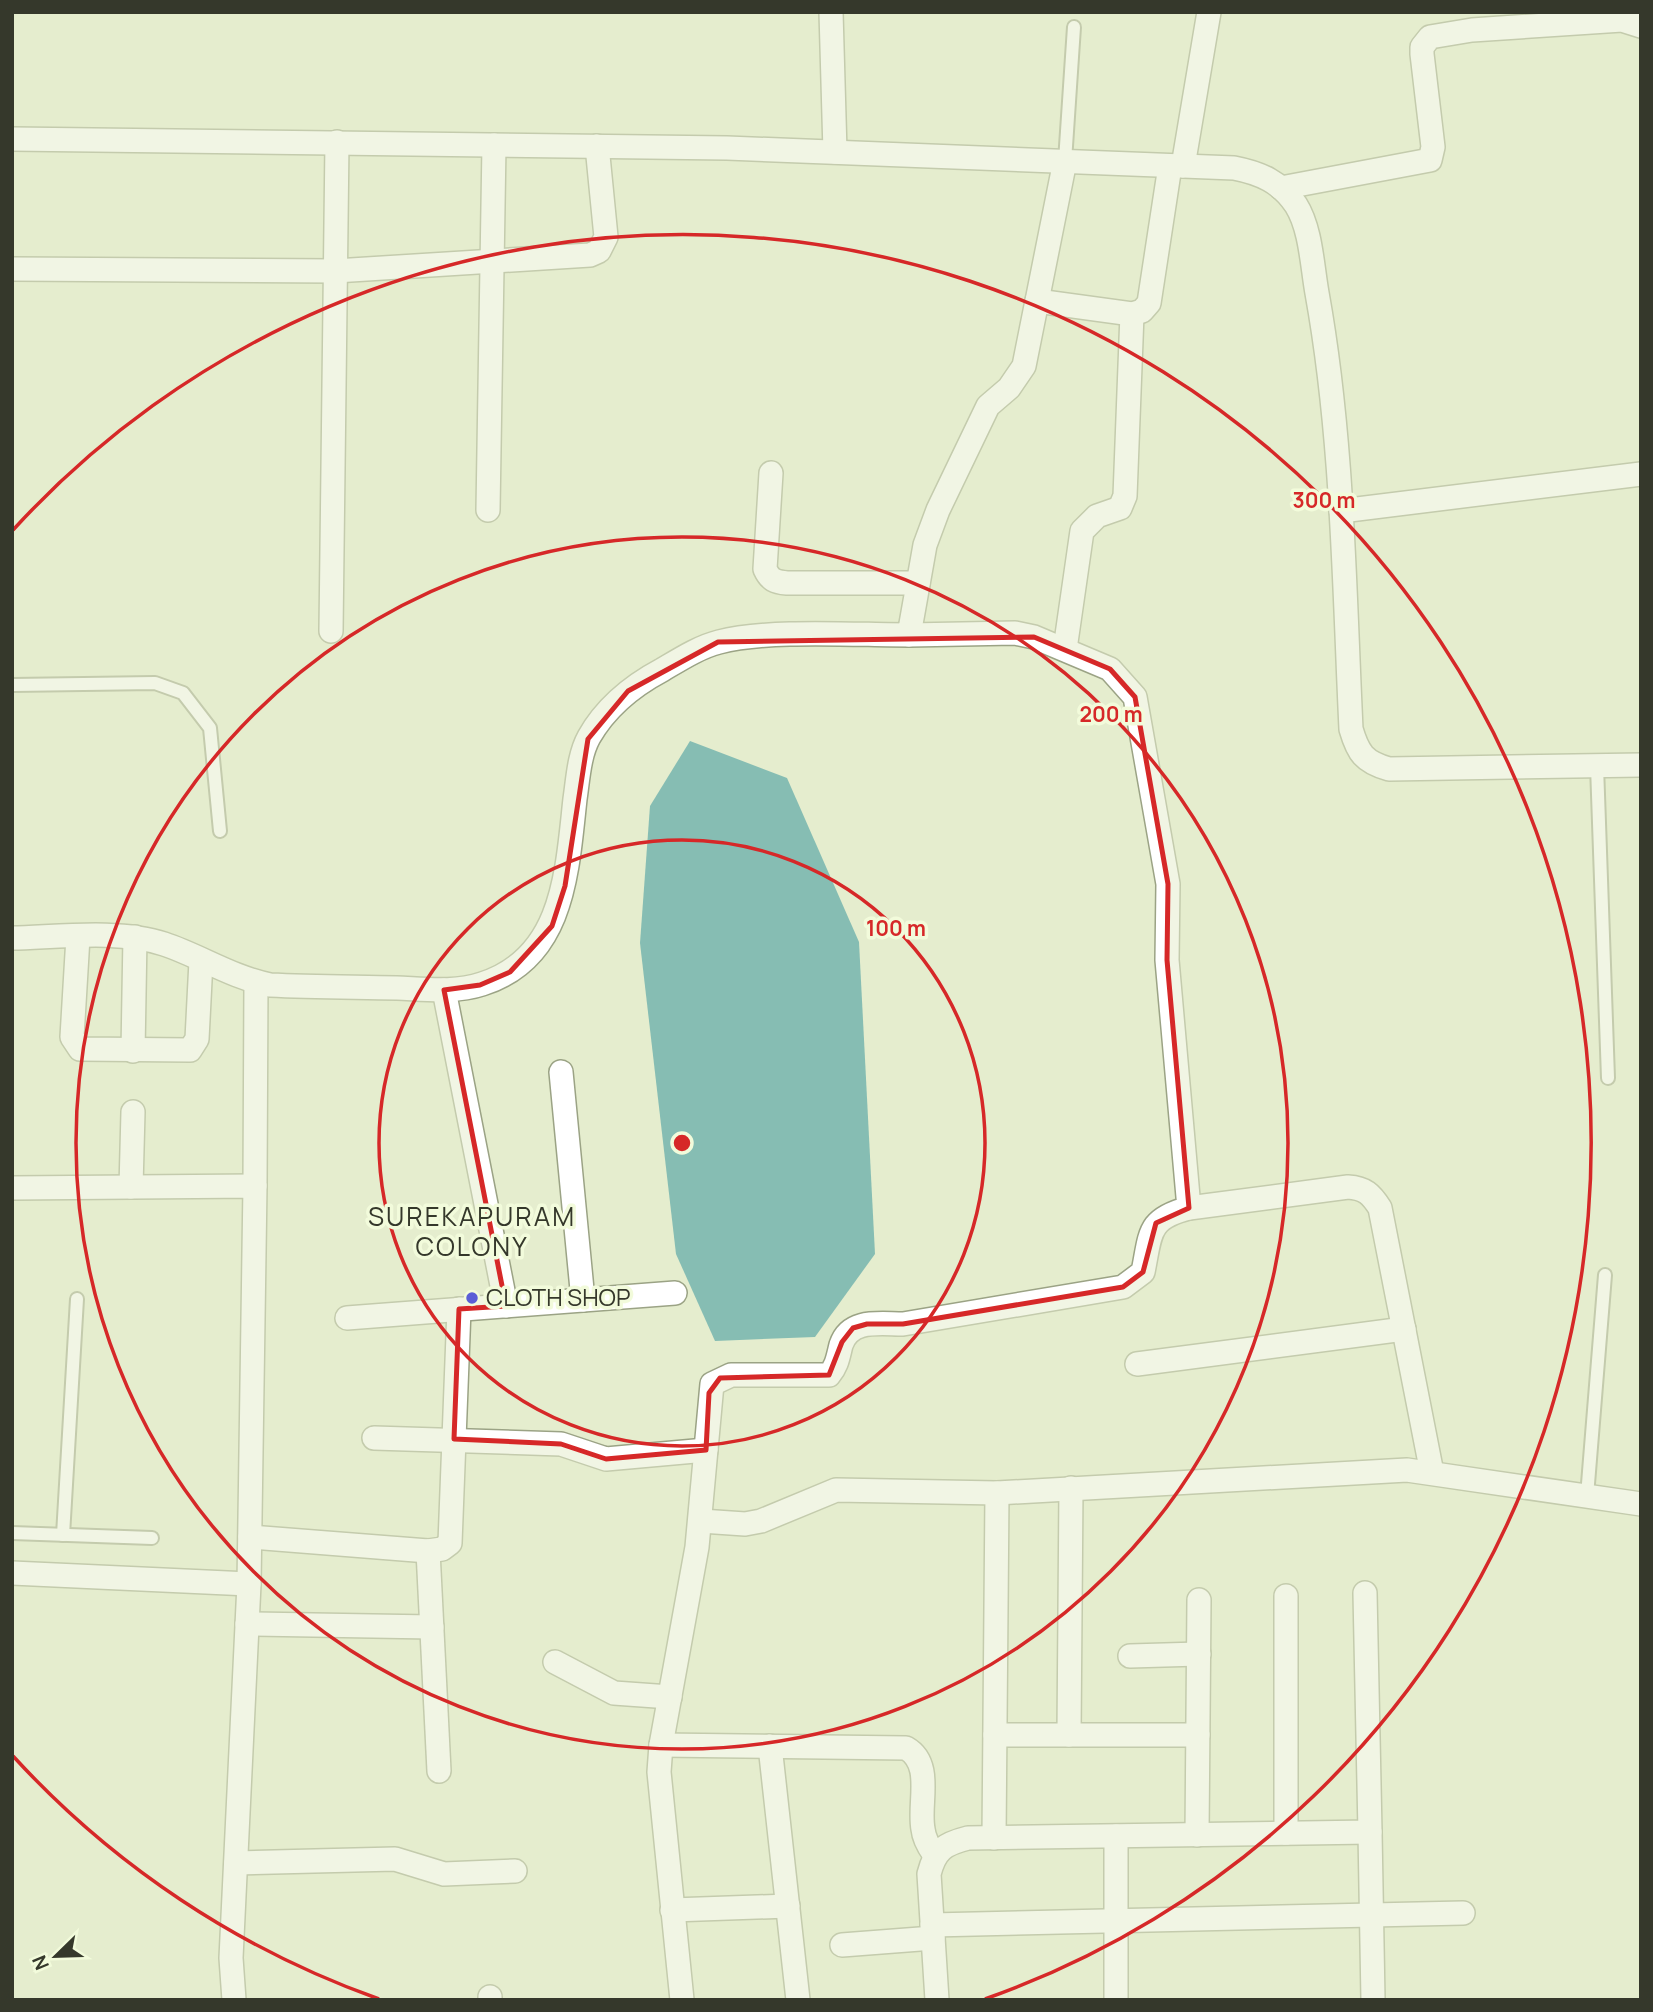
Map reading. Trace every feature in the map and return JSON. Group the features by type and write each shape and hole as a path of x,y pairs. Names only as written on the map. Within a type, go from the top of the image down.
{"street":[{"path":"831,12 835,152"},
{"path":"1037,301 1132,314 1142,311 1149,303 1209,12"},
{"path":"1281,188 1430,160 1433,147 1422,54 1422,47 1430,37 1472,30 1622,20 1641,26"},
{"path":"12,139 597,146 835,152 1234,168 1260,173 1281,188 1297,206 1307,236 1332,375 1341,510 1350,729 1358,753 1370,764 1389,769 1641,765"},
{"path":"331,631 337,142"},
{"path":"488,510 494,145"},
{"path":"12,269 335,271 590,255 599,251 606,237 597,146"},
{"path":"909,635 931,527 981,419 1024,366 1065,161"},
{"path":"1065,649 1082,531 1097,516 1119,508 1125,496 1132,314"},
{"path":"771,473 765,569 768,577 776,582 787,583 918,583"},
{"path":"1341,510 1641,474"},
{"path":"12,938 135,937 165,944 256,982 444,990 480,985 510,972 533,951 552,926 565,886 579,770 588,739 607,710 628,691 677,661 718,642 757,636 1015,633 1065,649 1110,669 1135,697 1168,884 1167,960 1189,1208"},
{"path":"78,937 72,1037 80,1049 182,1052 195,1046 201,961"},
{"path":"133,1051 135,937"},
{"path":"234,2000 231,1958 249,1584 256,982"},
{"path":"444,990 506,1306"},
{"path":"561,1072 583,1300"},
{"path":"131,1186 133,1112"},
{"path":"12,1188 255,1186"},
{"path":"682,2000 661,1811 661,1745 701,1521 709,1393 712,1384 720,1378 731,1375 829,1375 836,1367 842,1342 853,1328 867,1324 903,1324 1123,1287 1143,1272 1150,1236 1156,1223 1166,1214 1189,1208 1362,1188 1380,1208 1432,1473"},
{"path":"346,1318 675,1293"},
{"path":"250,1537 428,1551 442,1549 450,1543 459,1309"},
{"path":"1137,1364 1404,1329"},
{"path":"374,1438 561,1444 606,1459 706,1450"},
{"path":"701,1521 745,1524 761,1521 836,1490 996,1493 1363,1470 1432,1473 1641,1504"},
{"path":"1069,1735 1071,1489"},
{"path":"994,1838 996,1493"},
{"path":"428,1551 439,1771"},
{"path":"12,1573 249,1584"},
{"path":"1365,1593 1373,2000"},
{"path":"1286,1596 1286,1833"},
{"path":"1197,1835 1199,1600"},
{"path":"247,1624 432,1627"},
{"path":"1130,1656 1199,1654"},
{"path":"555,1662 614,1693 670,1697"},
{"path":"995,1735 1198,1735"},
{"path":"661,1745 906,1748 917,1754 922,1768 922,1829 934,1854"},
{"path":"770,1746 798,2000"},
{"path":"937,2000 929,1874 934,1854 946,1843 968,1838 1370,1832"},
{"path":"1116,1836 1116,2000"},
{"path":"236,1863 395,1859 444,1874 515,1871"},
{"path":"672,1910 788,1906"},
{"path":"842,1945 933,1932 1116,1921 1463,1913"}],"lane":[{"path":"1065,161 1074,27"},
{"path":"12,685 155,683 183,693 210,728 220,831"},
{"path":"1597,766 1608,1078"},
{"path":"1587,1496 1605,1275"},
{"path":"63,1535 77,1299"},
{"path":"12,1533 152,1538"}],"highlighted area":[{"path":"1034,637 1110,669 1135,697 1168,884 1167,960 1189,1208 1156,1223 1143,1272 1123,1287 903,1324 867,1324 853,1328 842,1342 829,1375 720,1378 709,1393 706,1450 606,1459 561,1444 454,1439 459,1309 506,1306 444,990 480,985 510,972 552,926 565,886 588,739 628,691 718,642"}],"water":[{"path":"690,741 787,778 859,942 875,1254 815,1337 715,1341 676,1254 640,943 650,806"}],"place":[{"name":"CLOTH SHOP","path":"472,1298"}],"district":[{"name":"SUREKAPURAM COLONY","path":"472,1232"}]}
